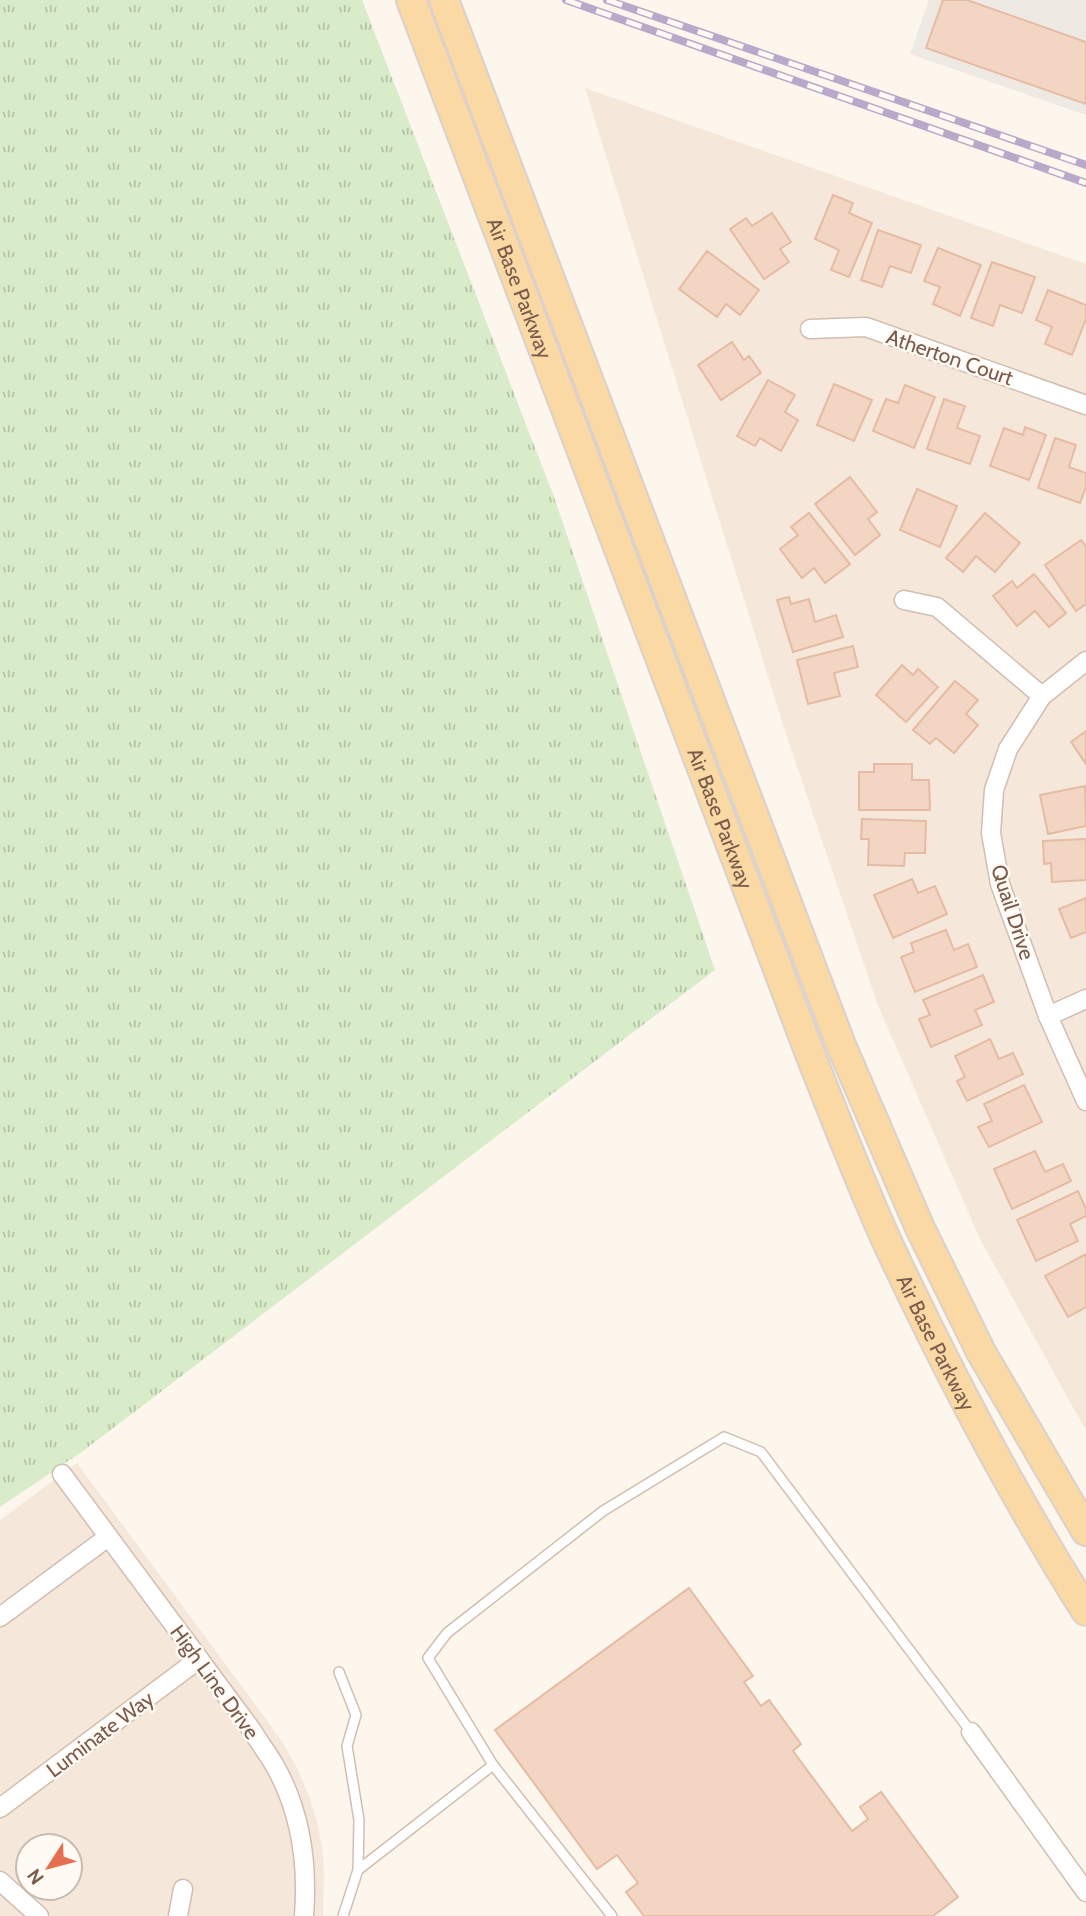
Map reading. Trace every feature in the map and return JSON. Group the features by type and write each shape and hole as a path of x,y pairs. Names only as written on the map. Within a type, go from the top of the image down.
{"main road":[{"name":"Air Base Parkway","path":"411,0 849,1152 888,1244 955,1383 1041,1539 1086,1611"},
{"name":"Air Base Parkway","path":"444,0 865,1103 920,1228 981,1352 1086,1531"}],"street":[{"name":"Atherton Court","path":"810,329 866,327 1086,405"},
{"path":"904,600 937,607 1042,696"},
{"name":"Quail Drive","path":"1086,661 1042,696 1008,749 994,790 991,832 1000,884 1048,1016 1086,1101"},
{"path":"1048,1016 1086,999"},
{"name":"High Line Drive","path":"62,1474 275,1766 289,1795 300,1831 305,1861 304,1916"},
{"path":"0,1617 108,1537"},
{"name":"Luminate Way","path":"0,1808 199,1660"},
{"path":"971,1732 1086,1892"},
{"path":"0,1881 39,1916"},
{"path":"178,1916 183,1889"}],"lane":[{"path":"612,1916 494,1765 428,1658 447,1633 603,1511 724,1437 761,1452 971,1732"},
{"path":"339,1672 356,1715 347,1746 359,1820 358,1870 343,1916"},
{"path":"358,1870 494,1765"}],"shaded area":[{"path":"929,0 1086,0 1086,115 910,54"},
{"path":"585,88 1086,264 1086,1431 980,1239 877,1003 784,728"},
{"path":"77,1463 266,1719 298,1770 310,1799 322,1848 323,1916 0,1916 0,1520"}],"green space":[{"path":"0,0 362,0 554,497 715,970 83,1451 0,1507"}],"building":[{"path":"943,0 967,0 1086,42 1086,104 926,48"},
{"path":"833,195 853,203 849,213 872,223 849,277 831,270 839,250 815,239"},
{"path":"772,213 791,242 780,249 789,262 764,279 730,229 746,218 752,226"},
{"path":"878,230 921,245 911,273 890,266 882,287 861,280"},
{"path":"938,248 981,265 960,316 933,304 940,287 924,281"},
{"path":"707,251 759,290 740,315 726,304 717,317 679,289"},
{"path":"992,262 1035,277 1022,313 1000,305 993,326 971,318"},
{"path":"1048,290 1086,305 1086,319 1072,355 1045,344 1052,327 1036,320"},
{"path":"732,342 744,360 749,356 761,373 721,400 698,365"},
{"path":"768,380 795,395 785,412 798,420 781,451 760,438 755,446 737,436"},
{"path":"834,384 872,400 854,441 817,425"},
{"path":"905,385 935,397 914,448 873,431 886,399 898,403"},
{"path":"944,399 965,406 957,428 980,436 970,464 927,449"},
{"path":"1025,427 1046,435 1029,480 990,466 1004,428 1023,435"},
{"path":"1055,438 1076,445 1069,467 1086,473 1086,487 1080,503 1038,488"},
{"path":"850,477 877,512 868,519 880,535 855,555 815,504"},
{"path":"917,489 957,506 940,547 900,530"},
{"path":"809,513 850,564 825,583 814,568 802,578 780,549 798,535 791,527"},
{"path":"985,513 1020,543 995,572 976,556 963,572 946,558"},
{"path":"1081,540 1086,546 1086,604 1076,611 1045,565"},
{"path":"1034,574 1066,613 1049,627 1035,611 1017,626 993,596 1012,581 1017,588"},
{"path":"789,597 791,604 809,599 815,622 836,615 843,637 793,652 777,600"},
{"path":"853,646 858,667 834,673 840,696 808,704 797,660"},
{"path":"902,665 913,675 918,669 938,687 906,722 876,695"},
{"path":"955,681 978,700 966,714 978,725 954,753 936,738 930,744 913,730"},
{"path":"1086,731 1086,764 1071,742"},
{"path":"874,764 912,764 912,780 929,780 930,810 859,810 859,772 874,772"},
{"path":"1085,786 1086,826 1048,834 1040,795"},
{"path":"862,819 926,821 925,853 905,853 904,866 868,865 869,839 861,839"},
{"path":"1086,839 1086,880 1052,882 1051,863 1044,864 1043,841"},
{"path":"912,879 918,893 935,886 947,914 893,938 874,895"},
{"path":"1086,898 1086,932 1071,938 1059,909"},
{"path":"946,930 954,950 968,944 977,967 915,992 901,957 914,952 911,943"},
{"path":"983,975 994,1002 975,1010 982,1025 931,1047 919,1019 930,1015 923,1000"},
{"path":"990,1039 999,1059 1013,1053 1023,1074 967,1101 957,1081 965,1077 955,1056"},
{"path":"1024,1085 1042,1122 989,1147 978,1127 992,1121 984,1104"},
{"path":"1035,1151 1045,1172 1063,1164 1071,1181 1012,1209 994,1169"},
{"path":"1078,1191 1086,1209 1086,1216 1070,1224 1078,1241 1036,1261 1017,1220"},
{"path":"1086,1254 1086,1307 1068,1317 1045,1276"},
{"path":"689,1588 753,1676 744,1682 761,1706 769,1700 801,1744 793,1751 852,1831 868,1819 860,1807 881,1792 958,1897 933,1916 644,1916 626,1892 638,1883 617,1855 597,1869 495,1730"}],"railway":[{"path":"566,0 1086,183"},
{"path":"607,0 1086,165"}]}
